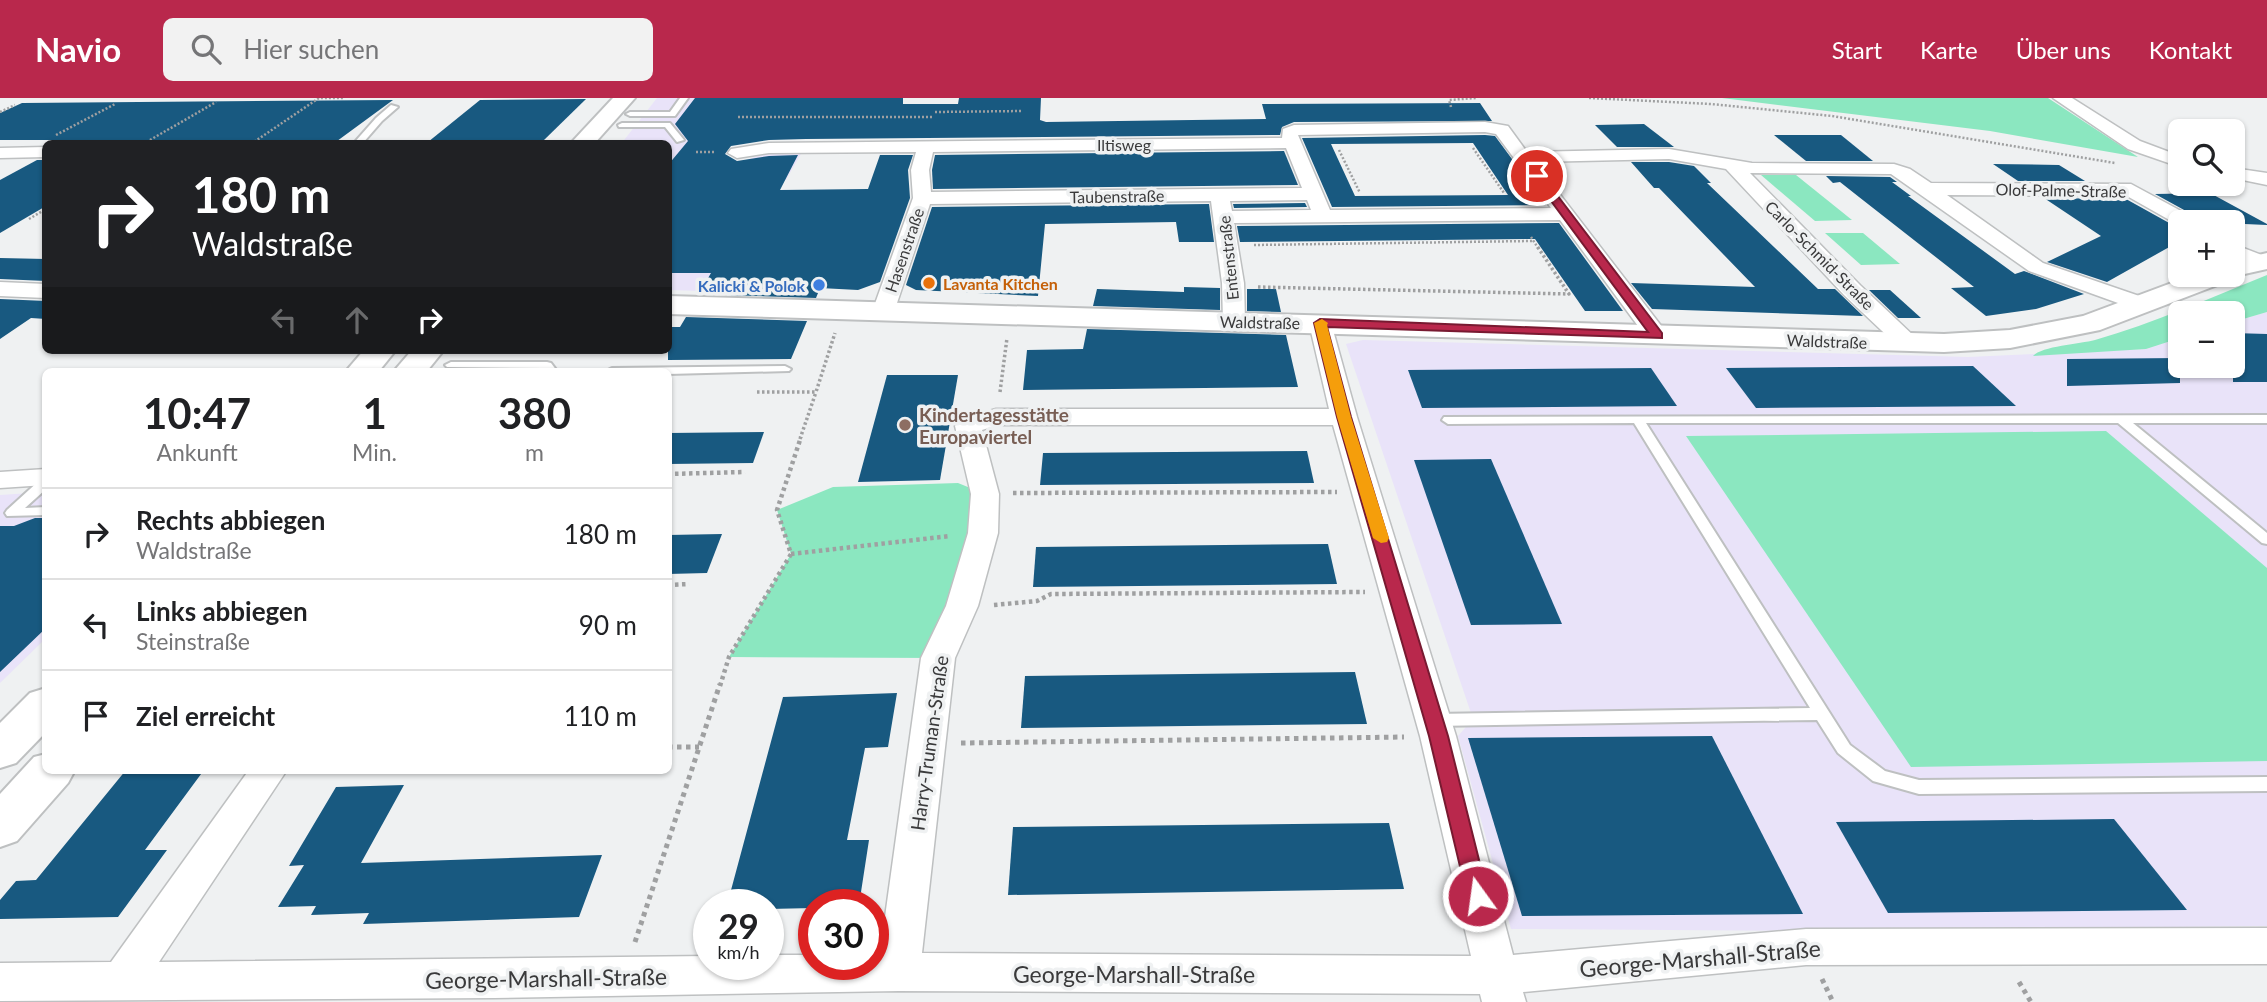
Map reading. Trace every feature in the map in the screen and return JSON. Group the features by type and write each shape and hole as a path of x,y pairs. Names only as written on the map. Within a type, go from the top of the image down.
{"street":[{"path":"2061,98 2134,145 2168,159"},
{"path":"587,140 630,109"},
{"path":"608,140 630,109"},
{"path":"1323,216 1292,143 1289,133 1294,130 1459,127 1497,129 1505,132 1657,336"},
{"name":"Iltisweg","path":"737,153 769,148 1292,143"},
{"name":"Hasenstraße","path":"883,312 922,198 920,170 926,146"},
{"path":"0,153 42,152"},
{"path":"1523,157 1669,154 1691,156 1732,166 1880,167 1904,173 2036,267 2143,304"},
{"name":"Carlo-Schmid-Straße","path":"1732,166 1852,290 1908,343"},
{"path":"2245,175 2267,179"},
{"name":"Olof-Palme-Straße","path":"1927,189 2132,190 2168,211"},
{"name":"Taubenstraße","path":"922,198 1313,194"},
{"name":"Entenstraße","path":"1219,195 1225,217 1234,321"},
{"path":"1225,217 1566,214"},
{"path":"2245,254 2264,261"},
{"path":"2245,266 2264,261"},
{"name":"Waldstraße","path":"672,305 1908,343 1978,341 2040,335 2090,324 2187,287"},
{"path":"1,290 42,291"},
{"path":"1320,323 1344,417 1436,728 1501,989"},
{"path":"365,368 377,354"},
{"path":"417,368 440,358"},
{"name":"Harry-Truman-Straße","path":"899,972 938,658 962,606 983,533 985,494 968,426 996,417 1344,417"},
{"path":"0,480 42,480"},
{"path":"3,745 42,708"},
{"path":"0,827 47,774"},
{"path":"121,983 266,774"},
{"name":"George-Marshall-Straße","path":"0,982 488,991 623,977 711,989 899,972 1501,989 1806,947 2266,948"}],"lane":[{"path":"630,109 672,114 684,98"},
{"path":"362,140 373,130 380,115 394,107"},
{"path":"630,109 667,125 680,141"},
{"path":"440,358 547,365 549,368"},
{"path":"672,370 786,369"},
{"path":"2121,419 2267,540"},
{"path":"1448,420 2267,419"},
{"path":"1638,420 1844,750 1879,776 1919,787 2267,784"},
{"path":"42,484 12,513 42,511"},
{"path":"1436,728 1822,714"}],"path":[{"path":"257,140 319,98 343,98"},
{"path":"1589,98 1689,102 1831,116 2115,163 2161,157"},
{"path":"150,140 215,102"},
{"path":"47,140 115,104"},
{"path":"0,112 15,106"},
{"path":"935,112 1023,111"},
{"path":"738,117 934,117"},
{"path":"1233,286 1569,294 1459,127"},
{"path":"1328,128 1371,215"},
{"path":"24,152 42,143"},
{"path":"29,219 42,211"},
{"path":"1228,245 1533,241"},
{"path":"996,417 1008,326"},
{"path":"623,977 729,657 791,554 777,510 816,392"},
{"path":"672,474 745,472"},
{"path":"985,494 1368,492"},
{"path":"791,554 983,533"},
{"path":"672,585 689,584"},
{"path":"962,606 1017,605 1037,601 1051,594 1396,592"},
{"path":"926,743 1436,728"},
{"path":"672,747 699,747"}],"shaded area":[{"path":"657,98 763,98 709,144 738,163 768,152 802,152 786,180 764,181 701,291 672,290 672,140 624,140"},
{"path":"2267,312 2267,926 1801,931 1511,929 1458,736 1473,719 1346,344 1363,340 1968,357 2146,349 2168,342 2168,378 2245,378 2245,318"},
{"path":"42,492 42,642 0,683 0,495"}],"green space":[{"path":"1722,98 2048,98 2138,157 1990,131"},
{"path":"1761,175 1796,175 1852,220 1815,221"},
{"path":"1825,233 1863,233 1900,264 1861,265"},
{"path":"2267,275 2267,312 2245,318 2245,301 2204,301 2238,287 2245,287 2245,284"},
{"path":"2168,315 2168,342 2146,349 2033,356 2044,350 2095,340"},
{"path":"2106,431 2267,568 2267,761 1911,767 1686,436"},
{"path":"958,483 985,494 938,658 729,657 791,554 777,510 833,487"}],"building":[{"path":"695,98 903,98 903,104 958,104 959,98 1041,98 1040,120 1046,122 1266,119 1262,104 1480,103 1492,121 1294,122 1282,127 1280,135 806,139 769,140 731,146 725,154 737,161 798,155 780,190 868,189 880,155 913,155 908,170 910,198 880,282 858,290 820,288 816,298 699,294 711,273 672,273 672,160 688,141 675,124"},
{"path":"586,99 544,140 430,140 480,100"},
{"path":"393,100 338,140 0,140 0,113 22,103"},
{"path":"1644,124 1674,147 1617,147 1595,125"},
{"path":"1774,135 1841,135 1873,161 1806,161"},
{"path":"1495,136 1546,205 1332,207 1302,138","holes":["1473,143 1508,195 1355,196 1331,144"]},
{"path":"1284,151 1298,185 933,189 932,170 935,155"},
{"path":"37,160 42,160 42,208 0,233 0,180"},
{"path":"1631,162 1669,162 1694,166 1711,183 1707,183 1818,289 1835,289 1863,316 1652,309 1631,283 1755,287"},
{"path":"1993,164 2059,165 2085,181 2018,181"},
{"path":"1826,176 1890,177 1897,182 1892,182 1911,196 1908,196 2015,274 2024,271 2084,294 2036,309 1986,316 1951,288 1974,287 1840,182 1833,183"},
{"path":"2155,194 2216,196 2241,210 2184,210"},
{"path":"2044,198 2126,199 2168,222 2168,248 2107,282 2047,262 2101,236"},
{"path":"1305,203 1307,207 1234,208 1233,204"},
{"path":"1209,204 1214,242 1179,242 1176,222 1045,224 1038,296 916,290 906,285 932,207"},
{"path":"2245,212 2267,224 2245,224"},
{"path":"1559,223 1623,311 1585,311 1535,239 1240,242 1237,226"},
{"path":"0,258 42,259 42,281 0,279"},
{"path":"1184,287 1220,288 1220,310 1093,306 1097,289 1184,292"},
{"path":"1247,289 1276,289 1281,312 1247,311"},
{"path":"1869,290 1890,290 1921,318 1898,318"},
{"path":"0,299 42,301 42,319 31,318 0,339"},
{"path":"686,317 807,321 791,359 668,360 668,354 672,354 672,327 680,327"},
{"path":"1087,329 1286,335 1298,387 1023,390 1027,350 1083,349"},
{"path":"2245,333 2267,334 2267,382 2233,382 2233,378 2245,378"},
{"path":"2168,358 2168,378 2180,378 2180,383 2067,386 2067,359"},
{"path":"1973,366 2016,406 1756,408 1726,368"},
{"path":"1651,368 1677,406 1422,408 1408,370"},
{"name":"Kindertagesstätte Europaviertel","path":"887,375 958,375 940,480 858,482"},
{"path":"764,432 753,463 672,464 672,433"},
{"path":"1307,451 1314,483 1040,485 1043,453"},
{"path":"1491,459 1562,624 1471,625 1414,460"},
{"path":"42,518 42,632 0,672 0,526 14,526"},
{"path":"722,534 707,573 672,574 672,535"},
{"path":"1328,544 1337,584 1033,587 1036,547"},
{"path":"1355,672 1367,724 1021,728 1025,676"},
{"path":"897,693 888,747 865,748 847,840 869,840 861,889 798,889 798,908 784,909 784,889 731,889 783,697"},
{"path":"1712,736 1803,914 1522,916 1468,738"},
{"path":"123,774 201,774 145,850 167,850 118,917 0,919 0,900 16,881 36,880"},
{"path":"404,785 361,863 602,855 579,917 363,924 369,913 311,915 316,906 278,907 304,865 289,866 336,787"},
{"path":"2114,819 2187,910 1888,913 1836,822"},
{"path":"1389,823 1404,889 1008,895 1013,827"}],"slow traffic":[{"path":"1322,323 1344,417 1381,538"}],"place":[{"name":"Lavanta Kitchen","path":"929,283"},
{"name":"Kalicki & Polok","path":"819,285"},
{"name":"Kindertagesstätte Europaviertel","path":"905,425"}],"route":[{"path":"1478,896 1438,736 1358,457 1344,417 1320,323 1657,336 1537,176"}]}
